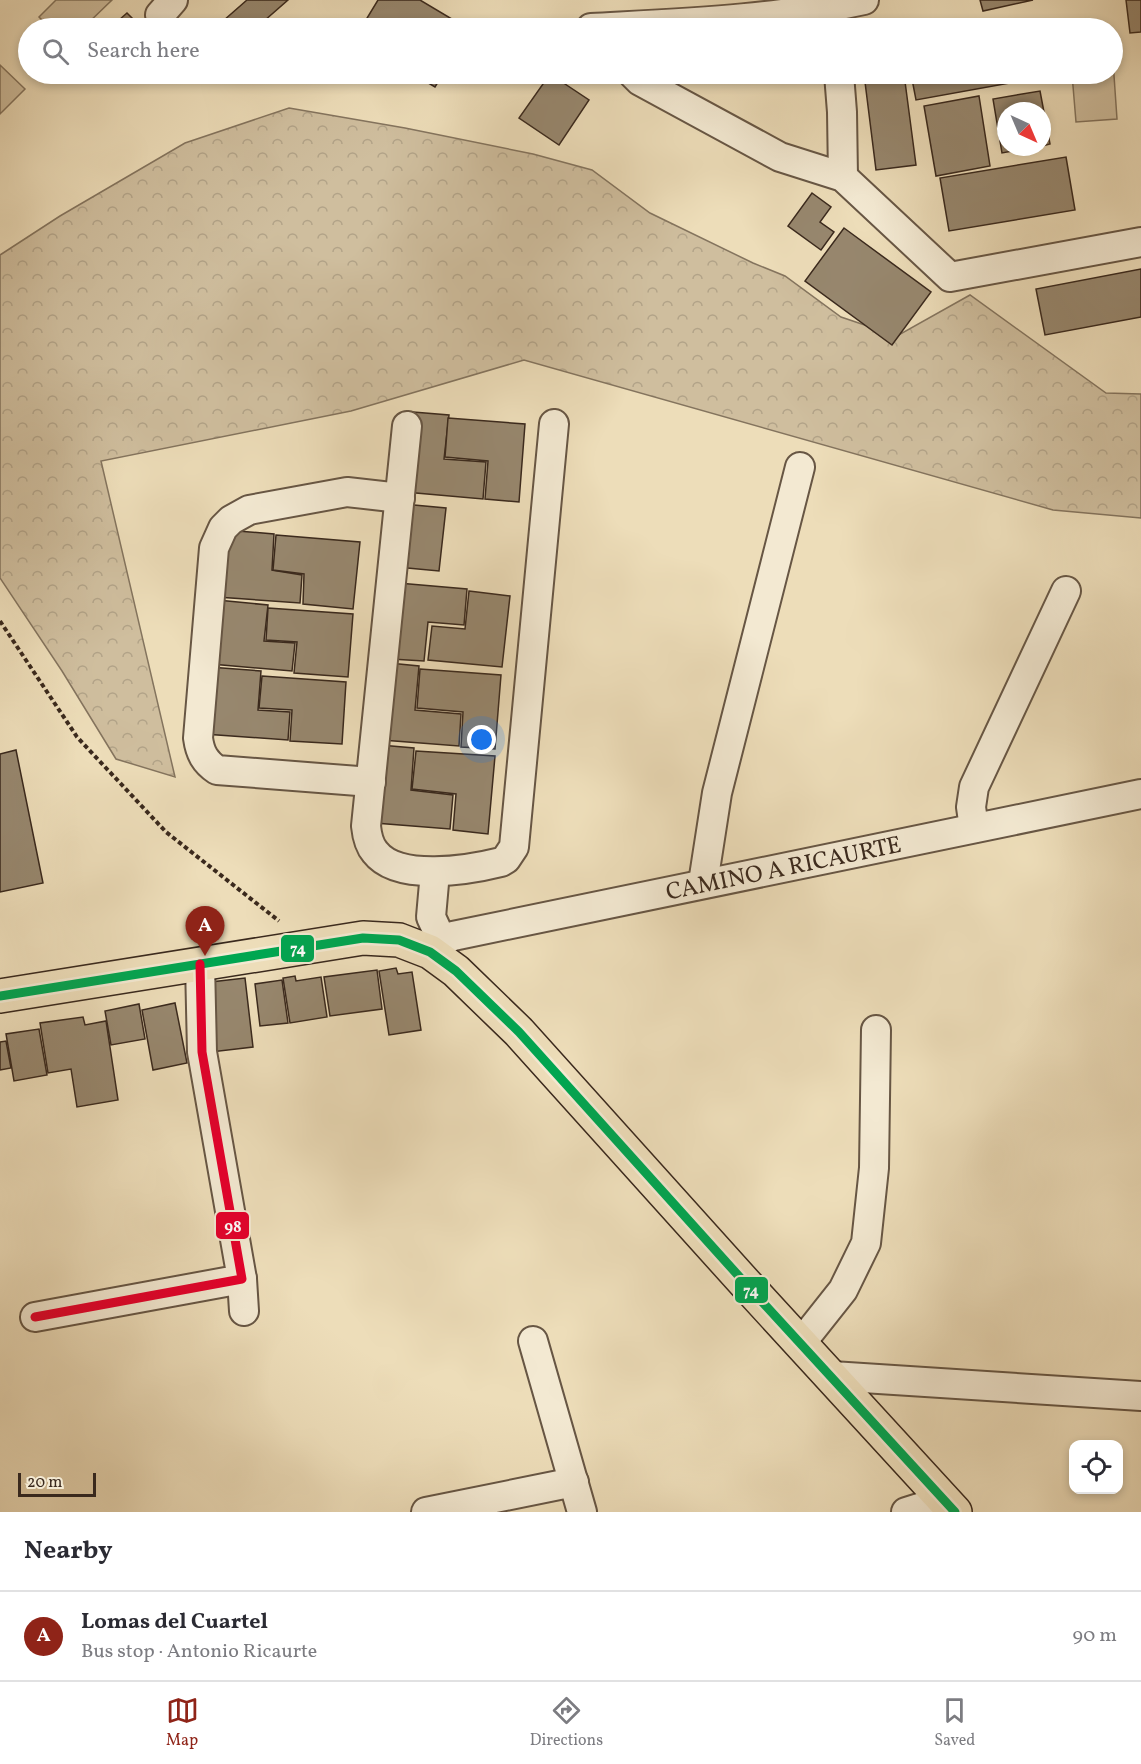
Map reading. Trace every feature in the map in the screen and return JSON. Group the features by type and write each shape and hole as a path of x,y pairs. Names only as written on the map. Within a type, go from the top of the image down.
{"main road":[{"path":"0,996 363,938 399,940 436,946 456,971 519,1032 950,1506"}],"street":[{"path":"756,18 830,18 864,0"},
{"path":"646,84 780,157 843,177 950,277 1141,242"},
{"path":"840,84 843,177"},
{"path":"407,426 366,826 370,845 383,860 401,868 435,872 501,862 506,859 514,847 554,424"},
{"path":"703,883 717,793 800,467"},
{"path":"371,782 217,770 205,759 198,738 214,548 224,528 231,520 249,510 347,492 400,498"},
{"path":"974,828 971,807 974,787 1065,591"},
{"name":"CAMINO A RICAURTE","path":"436,946 453,936 1141,794"},
{"path":"435,872 431,917 436,946"},
{"path":"200,964 202,1052 242,1279 244,1311"},
{"path":"801,1343 843,1290 866,1243 874,1168 876,1030"},
{"path":"35,1317 242,1279"},
{"path":"533,1341 582,1512"},
{"path":"832,1376 1141,1396"},
{"path":"426,1512 574,1482"},
{"path":"906,1512 950,1506"}],"path":[{"path":"0,621 77,737 166,832 310,946"}],"green space":[{"path":"56,0 112,0 93,18 39,17"},
{"path":"0,65 25,89 0,114"},
{"path":"1073,84 1115,84 1117,119 1076,122"},
{"path":"289,108 405,128 533,154 592,170 650,213 785,276 841,317 897,336 970,295 1106,393 1141,394 1141,518 1053,510 524,360 351,411 101,461 175,777 116,759 62,671 0,578 0,255 60,216 185,143"}],"building":[{"path":"247,0 288,0 267,18 226,18"},
{"path":"378,0 420,0 450,18 367,18"},
{"path":"980,0 1033,0 983,11"},
{"path":"1126,0 1141,0 1141,32 1130,33"},
{"path":"127,13 132,18 121,18"},
{"path":"543,84 565,84 589,100 559,145 519,118"},
{"path":"865,84 905,84 916,165 876,170"},
{"path":"913,84 1004,84 916,100"},
{"path":"1040,91 1042,102 997,102 997,123 993,99"},
{"path":"979,96 990,166 936,176 924,106"},
{"path":"1066,157 1075,210 949,231 940,178"},
{"path":"812,193 831,207 820,222 834,232 821,250 788,226"},
{"path":"844,228 931,292 892,345 805,281"},
{"path":"1141,269 1141,317 1045,335 1036,289"},
{"path":"413,412 449,415 444,459 486,462 483,499 405,492"},
{"path":"448,418 525,424 519,502 485,499 488,461 445,457"},
{"path":"403,504 446,508 439,571 397,567"},
{"path":"225,530 274,534 272,570 302,575 300,603 217,597"},
{"path":"276,535 360,542 353,609 303,604 304,574 273,570"},
{"path":"398,583 467,589 464,625 428,622 424,661 391,659"},
{"path":"469,591 510,596 502,667 428,660 432,626 465,629"},
{"path":"217,600 268,605 264,641 295,643 292,671 211,664"},
{"path":"268,608 353,614 348,677 294,673 297,642 266,640"},
{"path":"389,663 419,666 415,710 461,714 459,746 382,740"},
{"path":"209,667 261,671 258,710 290,712 288,740 204,734"},
{"path":"420,669 501,675 495,749 461,747 463,712 417,708"},
{"path":"262,676 346,682 342,744 290,741 292,710 259,708"},
{"path":"380,745 414,748 411,790 453,795 450,829 375,823"},
{"path":"16,750 43,883 0,892 0,754"},
{"path":"416,751 495,756 488,834 453,830 456,794 412,789"},
{"path":"396,968 398,974 412,972 421,1030 389,1035 379,971"},
{"path":"377,970 382,1009 330,1016 324,977"},
{"path":"295,976 296,981 321,977 327,1017 290,1023 283,978"},
{"path":"245,978 253,1047 211,1052 202,983"},
{"path":"282,980 288,1023 260,1026 255,984"},
{"path":"175,1003 187,1063 153,1070 142,1010"},
{"path":"139,1004 145,1039 111,1045 105,1011"},
{"path":"83,1017 85,1025 106,1021 118,1100 77,1107 71,1069 48,1073 40,1023"},
{"path":"39,1029 47,1075 14,1081 6,1034"},
{"path":"6,1041 11,1068 0,1070 0,1042"}],"transit line":[{"name":"74","path":"0,996 363,938 399,940 430,952 456,971 519,1032 955,1512"},
{"name":"98","path":"35,1317 242,1279 202,1052 200,964"}],"place":[{"name":"Lomas del Cuartel","path":"205,956"}]}
